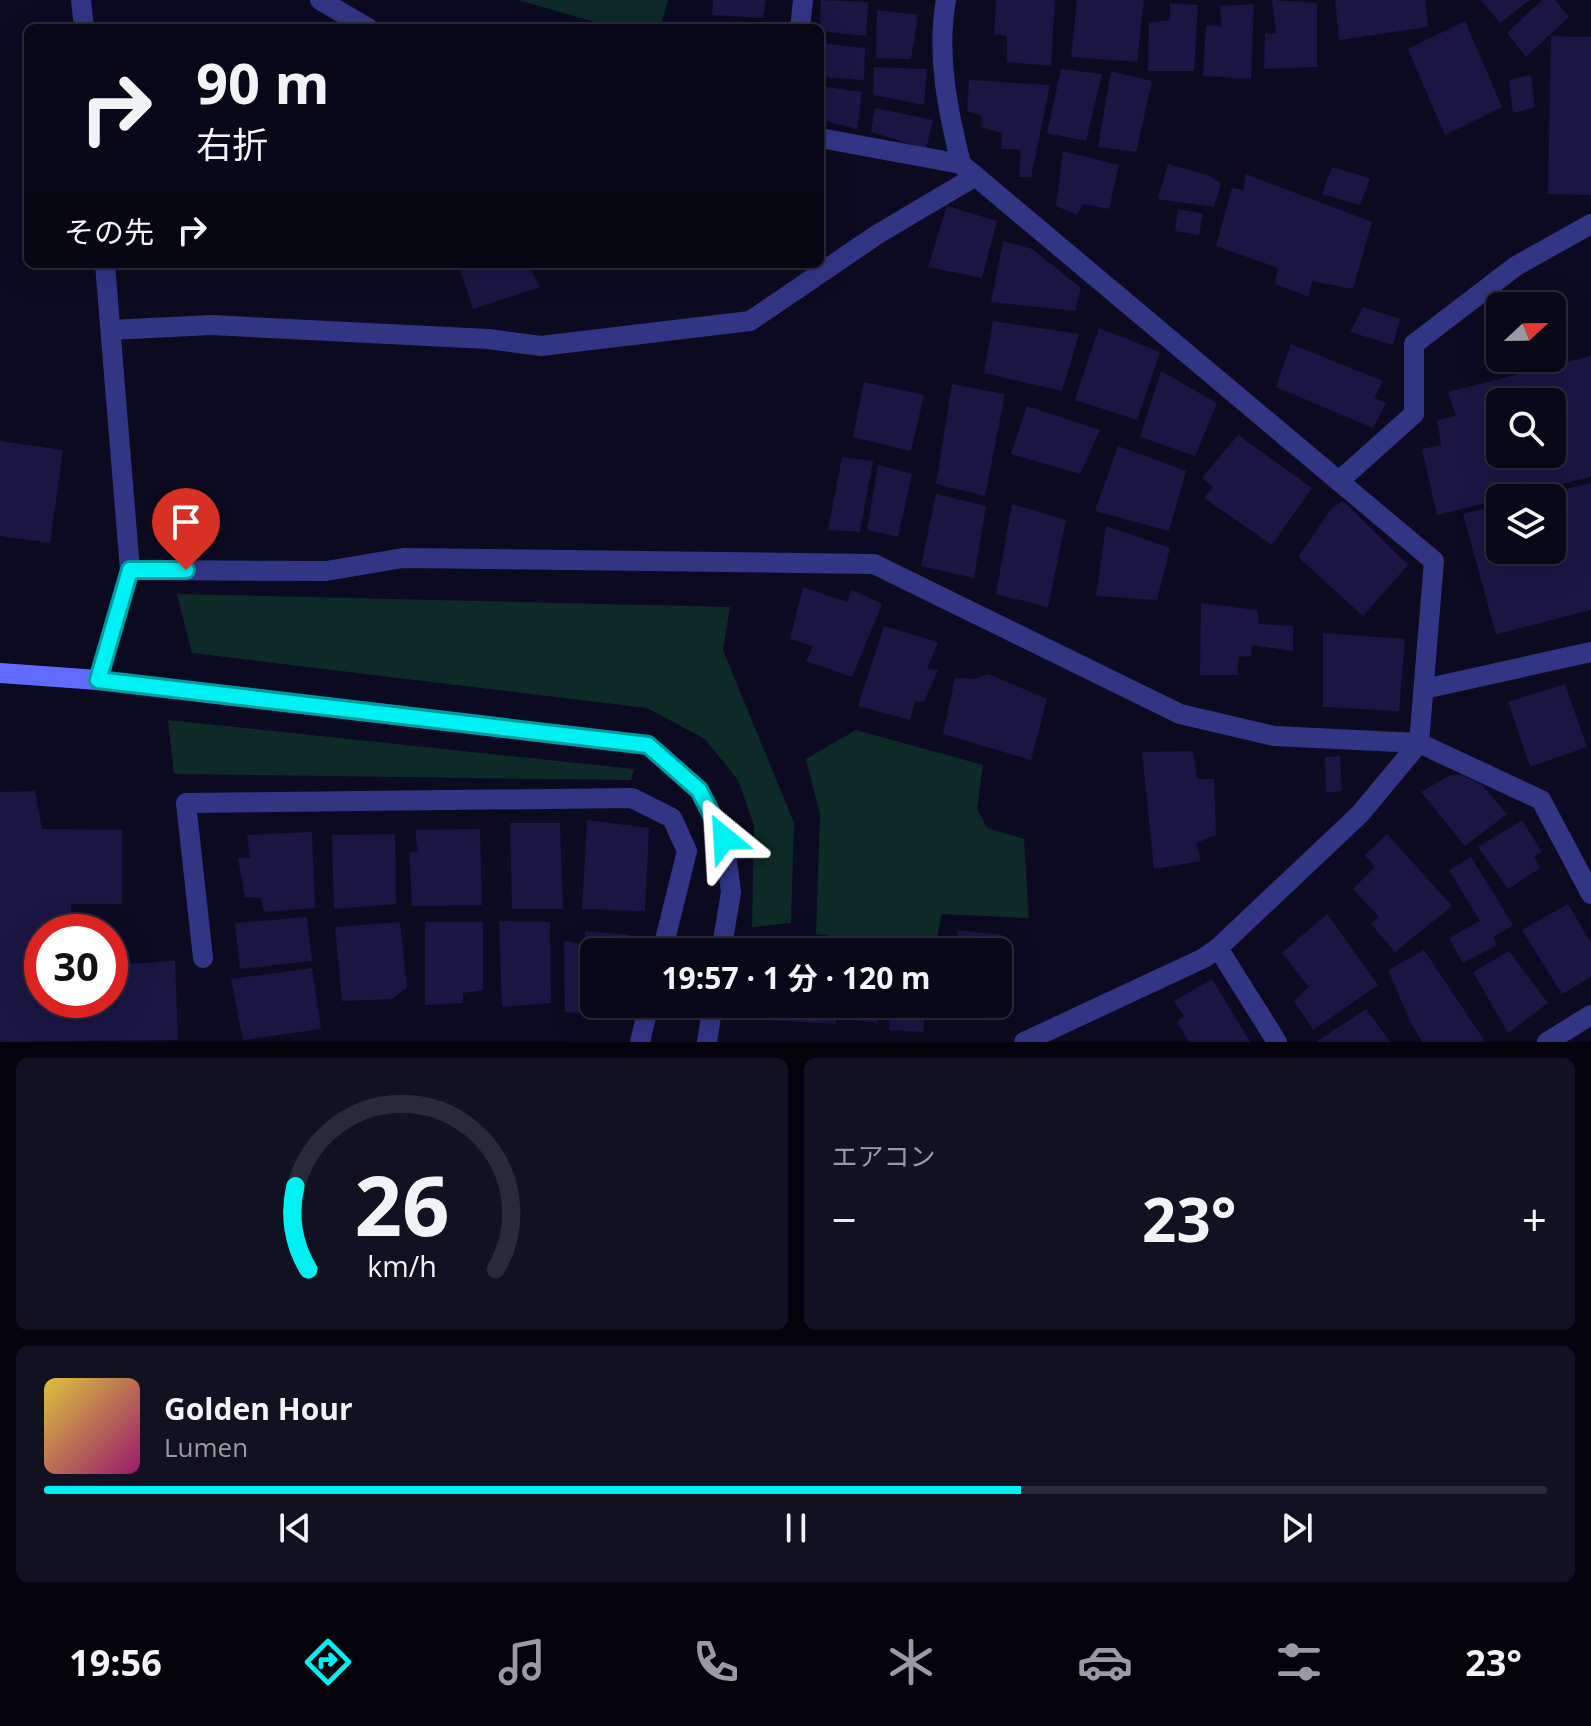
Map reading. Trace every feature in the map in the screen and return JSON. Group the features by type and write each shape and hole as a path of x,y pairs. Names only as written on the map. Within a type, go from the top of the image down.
{"street":[{"path":"81,0 84,24"},
{"path":"320,0 361,24"},
{"path":"800,24 803,0"},
{"path":"946,0 942,22 944,85 968,170"},
{"path":"824,139 968,170 1434,561 1419,743 1360,814 1204,958 1024,1042"},
{"path":"111,330 211,325 488,339 541,346 750,321 968,170"},
{"path":"1339,481 1414,414 1414,344 1516,266 1591,224"},
{"path":"98,680 130,570 105,268"},
{"path":"130,570 326,571 403,558 874,564 1180,714 1274,736 1419,743 1541,800 1591,894"},
{"path":"1424,689 1591,652"},
{"path":"0,673 98,680 648,745 699,790 724,838 731,892 723,938"},
{"path":"203,958 186,803 632,798 672,818 687,851 665,938"},
{"path":"1218,948 1277,1042"},
{"path":"1547,1042 1591,1015"},
{"path":"640,1042 646,1018"},
{"path":"707,1042 711,1018"}],"green space":[{"path":"518,0 668,0 661,24 602,24"},
{"path":"177,594 730,607 723,650 794,823 791,923 752,927 754,825 738,780 705,739 647,708 192,653"},
{"path":"168,720 634,769 631,780 174,774"},
{"path":"856,730 983,765 977,809 987,828 1024,839 1029,918 942,914 937,938 846,938 816,934 820,814 806,759"}],"building":[{"path":"713,0 766,0 763,18 712,15"},
{"path":"821,0 868,2 866,36 824,31 824,24 820,24"},
{"path":"996,0 1055,0 1051,66 1007,62 1007,36 994,34"},
{"path":"1077,0 1144,0 1137,62 1071,57"},
{"path":"1272,0 1317,3 1317,67 1264,69 1265,33 1276,34"},
{"path":"1335,0 1425,0 1428,27 1339,40"},
{"path":"1481,0 1530,0 1500,23"},
{"path":"1542,0 1555,0 1569,17 1526,57 1507,33"},
{"path":"1170,3 1198,5 1194,71 1148,71 1149,23 1170,20"},
{"path":"1254,4 1251,79 1203,76 1206,25 1222,27 1220,6"},
{"path":"877,10 918,15 911,59 876,58"},
{"path":"1465,21 1502,107 1445,135 1408,49"},
{"path":"1551,36 1591,37 1591,195 1548,194"},
{"path":"824,43 865,48 864,80 824,77"},
{"path":"874,67 927,69 924,105 873,95"},
{"path":"1061,69 1102,74 1086,141 1047,133"},
{"path":"1111,71 1152,81 1136,152 1098,147"},
{"path":"1531,75 1535,107 1513,113 1509,80"},
{"path":"969,80 1050,85 1031,177 1019,177 1021,150 1001,149 1002,133 981,127 982,116 967,111"},
{"path":"824,87 862,92 857,129 825,121"},
{"path":"875,108 933,120 926,149 871,132"},
{"path":"1063,151 1119,165 1109,209 1083,204 1077,215 1056,206"},
{"path":"1168,164 1208,175 1221,184 1214,207 1158,199"},
{"path":"1332,167 1370,178 1360,205 1322,194"},
{"path":"1246,174 1372,222 1353,289 1312,281 1309,297 1275,284 1278,268 1216,246 1232,188 1243,190"},
{"path":"947,206 997,221 982,278 928,267"},
{"path":"1178,209 1203,214 1199,235 1175,231"},
{"path":"1003,241 1032,249 1081,288 1075,311 991,302"},
{"path":"530,268 540,287 473,309 460,270"},
{"path":"1363,307 1400,319 1393,345 1350,332"},
{"path":"993,321 1079,334 1062,391 984,373"},
{"path":"1099,328 1160,352 1137,420 1075,400"},
{"path":"1291,344 1383,381 1374,398 1386,403 1373,428 1276,387"},
{"path":"1591,356 1591,477 1563,484 1486,484 1486,503 1437,515 1422,449 1441,445 1437,420 1456,416 1448,392 1527,372 1566,372 1566,362"},
{"path":"1161,371 1217,403 1195,456 1140,437"},
{"path":"864,382 924,395 911,451 853,437"},
{"path":"952,384 1005,394 985,496 936,484"},
{"path":"1027,406 1100,430 1080,474 1011,454"},
{"path":"1238,435 1312,488 1272,545 1204,498 1213,487 1202,478"},
{"path":"0,441 63,450 50,543 0,536"},
{"path":"1118,446 1186,471 1169,531 1095,511"},
{"path":"842,457 873,461 860,532 828,530"},
{"path":"878,465 912,474 898,537 867,530"},
{"path":"1591,483 1591,610 1496,634 1463,514 1486,508 1486,564 1566,564 1566,489"},
{"path":"936,494 986,506 974,578 921,566"},
{"path":"1343,501 1408,565 1363,616 1298,557 1332,508"},
{"path":"1012,504 1066,520 1048,607 996,594"},
{"path":"1106,526 1170,548 1157,600 1096,596"},
{"path":"803,587 847,602 852,590 882,604 852,677 806,661 813,646 790,639"},
{"path":"1201,603 1257,610 1259,624 1293,626 1293,651 1252,645 1251,656 1238,657 1238,675 1200,675"},
{"path":"884,626 938,642 927,669 938,670 924,702 915,701 910,720 858,706"},
{"path":"1323,633 1405,639 1399,711 1323,707"},
{"path":"988,674 1047,699 1031,760 943,734 955,678 975,679"},
{"path":"1565,684 1587,747 1530,767 1508,702"},
{"path":"1193,751 1197,779 1214,779 1216,835 1196,843 1201,861 1154,869 1142,752"},
{"path":"1340,756 1342,791 1326,793 1325,757"},
{"path":"1450,775 1462,775 1482,785 1507,814 1465,846 1421,792"},
{"path":"35,791 42,829 122,830 122,904 71,904 71,914 24,914 24,1018 128,1018 128,964 175,961 178,1040 0,1042 0,792"},
{"path":"587,820 649,828 645,911 582,909"},
{"path":"1522,820 1542,852 1534,856 1540,868 1508,889 1478,847"},
{"path":"510,823 560,823 563,909 512,909"},
{"path":"480,829 482,905 412,906 409,853 418,851 415,830"},
{"path":"312,832 315,908 264,912 261,898 245,897 238,858 250,858 247,835"},
{"path":"395,834 396,904 334,909 332,835"},
{"path":"1387,834 1452,906 1395,952 1371,924 1379,917 1353,889 1375,867 1365,855"},
{"path":"1471,857 1513,925 1493,937 1497,945 1463,963 1449,938 1480,921 1449,870"},
{"path":"1568,904 1591,943 1591,977 1562,994 1522,930"},
{"path":"1327,914 1378,985 1313,1030 1294,1001 1309,987 1282,953"},
{"path":"307,917 312,961 240,969 235,923"},
{"path":"499,921 550,922 551,1003 502,1007"},
{"path":"400,922 407,987 392,999 342,1001 335,927"},
{"path":"425,922 483,922 483,990 463,993 463,1003 425,1005"},
{"path":"958,930 1002,935 1002,938 957,938"},
{"path":"585,931 630,935 630,938 584,938"},
{"path":"564,941 580,943 580,1013 565,1012"},
{"path":"1424,950 1484,1040 1422,1042 1388,970"},
{"path":"1509,951 1548,1003 1508,1033 1473,972"},
{"path":"312,968 321,1029 243,1040 231,979"},
{"path":"1212,979 1250,1042 1189,1042 1177,1022 1184,1016 1174,1001"},
{"path":"1366,1009 1390,1042 1316,1042"},
{"path":"751,1018 836,1018 836,1024"},
{"path":"844,1018 879,1018 878,1023"},
{"path":"889,1018 924,1018 923,1032 889,1030"},
{"path":"965,1018 995,1018 995,1021"}],"route":[{"path":"186,570 130,570 98,680 648,745 699,790 724,838"}]}
